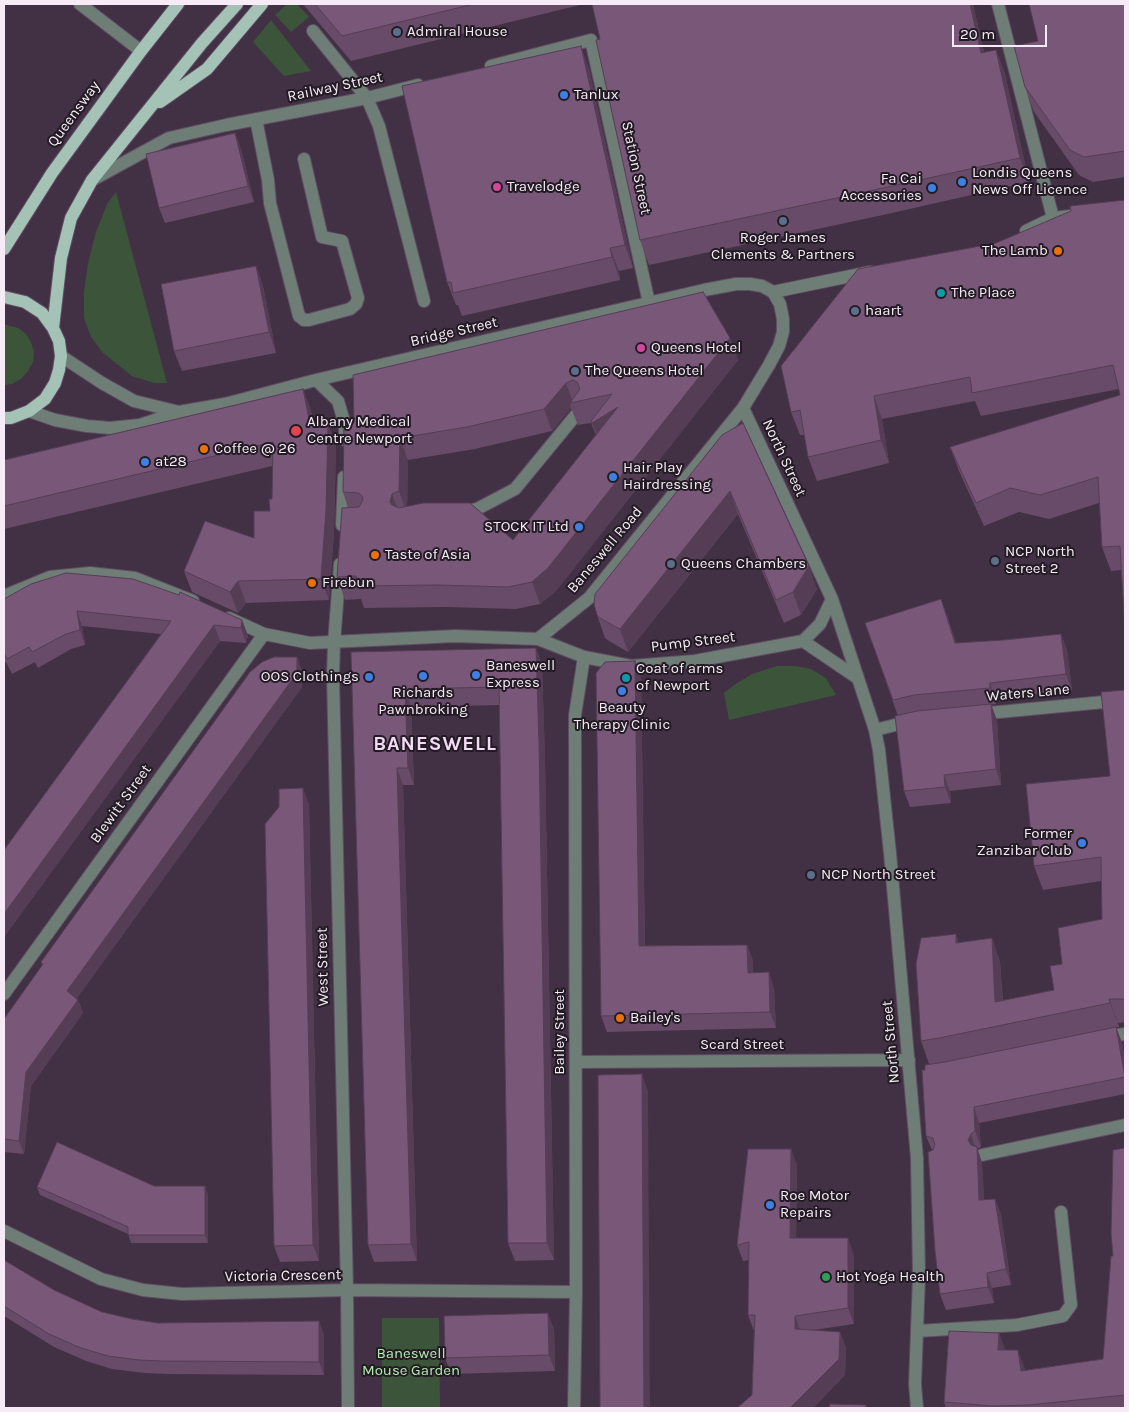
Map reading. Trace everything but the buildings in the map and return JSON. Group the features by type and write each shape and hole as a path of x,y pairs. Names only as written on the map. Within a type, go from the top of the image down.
{"main road":[{"name":"Queensway","path":"4,248 52,173 141,50 178,4"},
{"path":"53,328 61,258 71,218 92,180 202,43 237,4"},
{"path":"147,112 207,69 262,4"},
{"path":"4,297 25,302 42,313 53,328 59,341 61,356 60,370 55,383 44,399 29,411 11,418 4,418"}],"street":[{"path":"80,4 141,50"},
{"path":"998,4 1053,218"},
{"path":"313,31 367,98 379,126 424,302"},
{"name":"Station Street","path":"479,69 591,40 649,303"},
{"name":"Railway Street","path":"92,180 169,138 367,98 432,81"},
{"path":"256,119 268,180 270,203 299,316 304,320 309,320 350,309 356,304 358,298 342,241 322,237 304,159"},
{"path":"1013,237 1053,218 1080,215"},
{"path":"773,292 883,269"},
{"name":"Bridge Street","path":"29,411 87,426 110,428 140,425 179,412 225,404 316,380 736,284 762,286 773,292"},
{"name":"North Street","path":"773,292 780,304 784,318 784,332 769,365 743,408 832,599 879,750 890,846 909,1060 915,1074 919,1276 915,1384 918,1408"},
{"name":"Bridge Street","path":"61,356 134,402 179,412"},
{"name":"West Street","path":"316,380 338,401 345,425 341,546 334,643 348,1408"},
{"name":"Baneswell Road","path":"538,639 589,598 743,408"},
{"path":"450,514 477,509 514,489 580,410"},
{"path":"342,522 356,522"},
{"path":"4,596 50,577 90,573 135,578 264,634 310,643 455,636 538,639"},
{"path":"832,599 820,624 803,641 856,677"},
{"name":"Blewitt Street","path":"4,994 264,634"},
{"name":"Pump Street","path":"538,639 584,657 631,666 695,661 803,641"},
{"name":"Bailey Street","path":"574,1408 576,1292 576,715 584,657"},
{"name":"Waters Lane","path":"968,715 1125,700"},
{"path":"874,730 921,719"},
{"path":"1091,1040 1125,1034"},
{"name":"Scard Street","path":"576,1062 909,1060"},
{"path":"982,1155 1125,1125"},
{"path":"917,1158 933,1160"},
{"path":"917,1331 1017,1325 1063,1316 1071,1305 1061,1212"},
{"name":"Victoria Crescent","path":"4,1231 100,1279 143,1290 182,1294 347,1290 576,1292"}],"green space":[{"path":"287,4 297,4 309,17 291,32 275,15"},
{"path":"271,20 311,71 284,76 253,42"},
{"path":"116,192 167,383 154,383 132,376 103,353 91,337 84,318 84,292 88,263 96,232 107,204"},
{"path":"4,324 18,328 26,334 34,352 33,362 21,379 12,384 4,385"},
{"path":"777,666 795,666 811,669 826,678 836,695 729,720 724,693 752,674"},
{"name":"Baneswell Mouse Garden","path":"382,1318 439,1318 440,1408 382,1408"}],"place":[{"name":"Admiral House","path":"397,32"},
{"name":"Tanlux","path":"564,95"},
{"name":"Londis Queens News Off Licence","path":"962,182"},
{"name":"Travelodge","path":"497,187"},
{"name":"Fa Cai Accessories","path":"932,188"},
{"name":"Roger James Clements & Partners","path":"783,221"},
{"name":"The Lamb","path":"1058,251"},
{"name":"The Place","path":"941,293"},
{"name":"haart","path":"855,311"},
{"name":"Queens Hotel","path":"641,348"},
{"name":"The Queens Hotel","path":"575,371"},
{"name":"Albany Medical Centre Newport","path":"296,431"},
{"name":"Coffee @ 26","path":"204,449"},
{"name":"at28","path":"145,462"},
{"name":"Hair Play Hairdressing","path":"613,477"},
{"name":"STOCK IT Ltd","path":"579,527"},
{"name":"Taste of Asia","path":"375,555"},
{"name":"NCP North Street 2","path":"995,561"},
{"name":"Queens Chambers","path":"671,564"},
{"name":"Firebun","path":"312,583"},
{"name":"Baneswell Express","path":"476,675"},
{"name":"Richards Pawnbroking","path":"423,676"},
{"name":"OOS Clothings","path":"369,677"},
{"name":"Coat of arms of Newport","path":"626,678"},
{"name":"Beauty Therapy Clinic","path":"622,691"},
{"name":"Former Zanzibar Club","path":"1082,843"},
{"name":"NCP North Street","path":"811,875"},
{"name":"Bailey's","path":"620,1018"},
{"name":"Roe Motor Repairs","path":"770,1205"},
{"name":"Hot Yoga Health","path":"826,1277"}],"district":[{"name":"BANESWELL","path":"435,744"}]}
